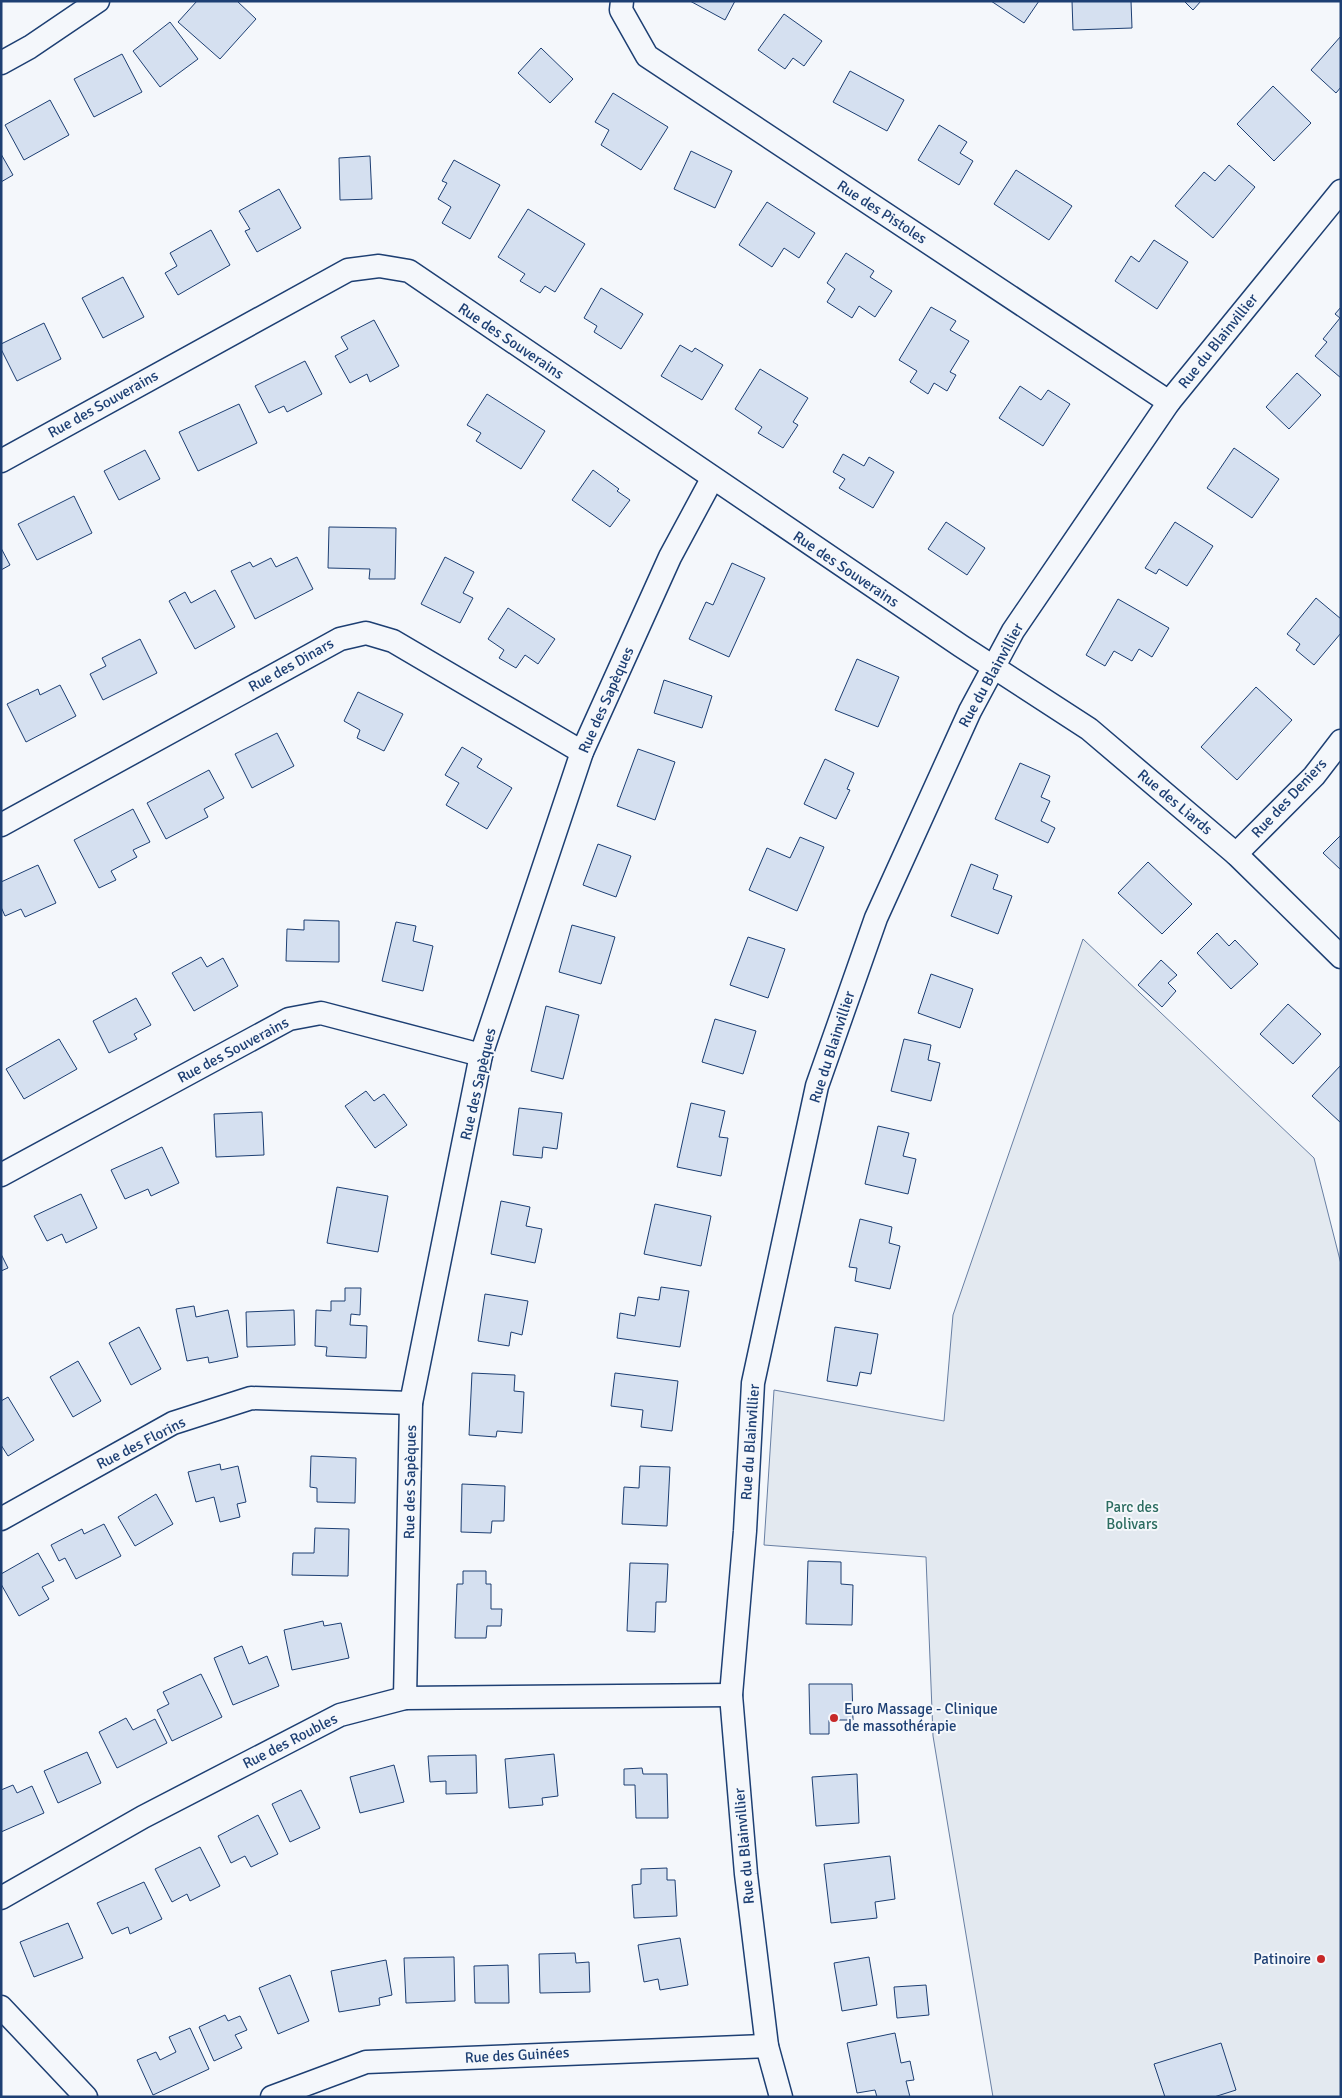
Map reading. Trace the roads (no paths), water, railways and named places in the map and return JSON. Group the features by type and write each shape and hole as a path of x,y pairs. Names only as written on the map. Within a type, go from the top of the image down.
{"street":[{"path":"1,62 30,47 98,1"},
{"name":"Rue des Pistoles","path":"622,1 621,10 647,56 1169,402"},
{"name":"Rue du Blainvillier","path":"781,2097 768,2046 746,1874 731,1695 745,1531 753,1383 817,1086 876,918 970,710 1013,631 1169,402 1341,191"},
{"name":"Rue des Souverains","path":"1,461 348,270 379,266 409,271 712,479 993,667"},
{"name":"Rue des Sapèques","path":"405,1698 411,1403 481,1055 582,752 670,557 712,479"},
{"name":"Rue des Dinars","path":"1,825 340,638 366,633 393,641 582,752"},
{"name":"Rue des Liards","path":"993,667 1090,728 1236,854 1341,957"},
{"name":"Rue des Deniers","path":"1236,854 1314,776 1341,741"},
{"name":"Rue des Souverains","path":"1,1175 289,1019 321,1013 481,1055"},
{"name":"Rue des Florins","path":"1,1520 173,1423 251,1398 411,1403"},
{"name":"Rue des Roubles","path":"1,1898 143,1817 340,1715 405,1698 731,1695"},
{"path":"1,2007 86,2097"},
{"name":"Rue des Guinées","path":"272,2097 366,2062 768,2046"}],"place":[{"name":"Euro Massage - Clinique de massothérapie","path":"834,1718"},
{"name":"Patinoire","path":"1321,1959"}],"park label":[{"name":"Parc des Bolivars","path":"1132,1516"}]}
